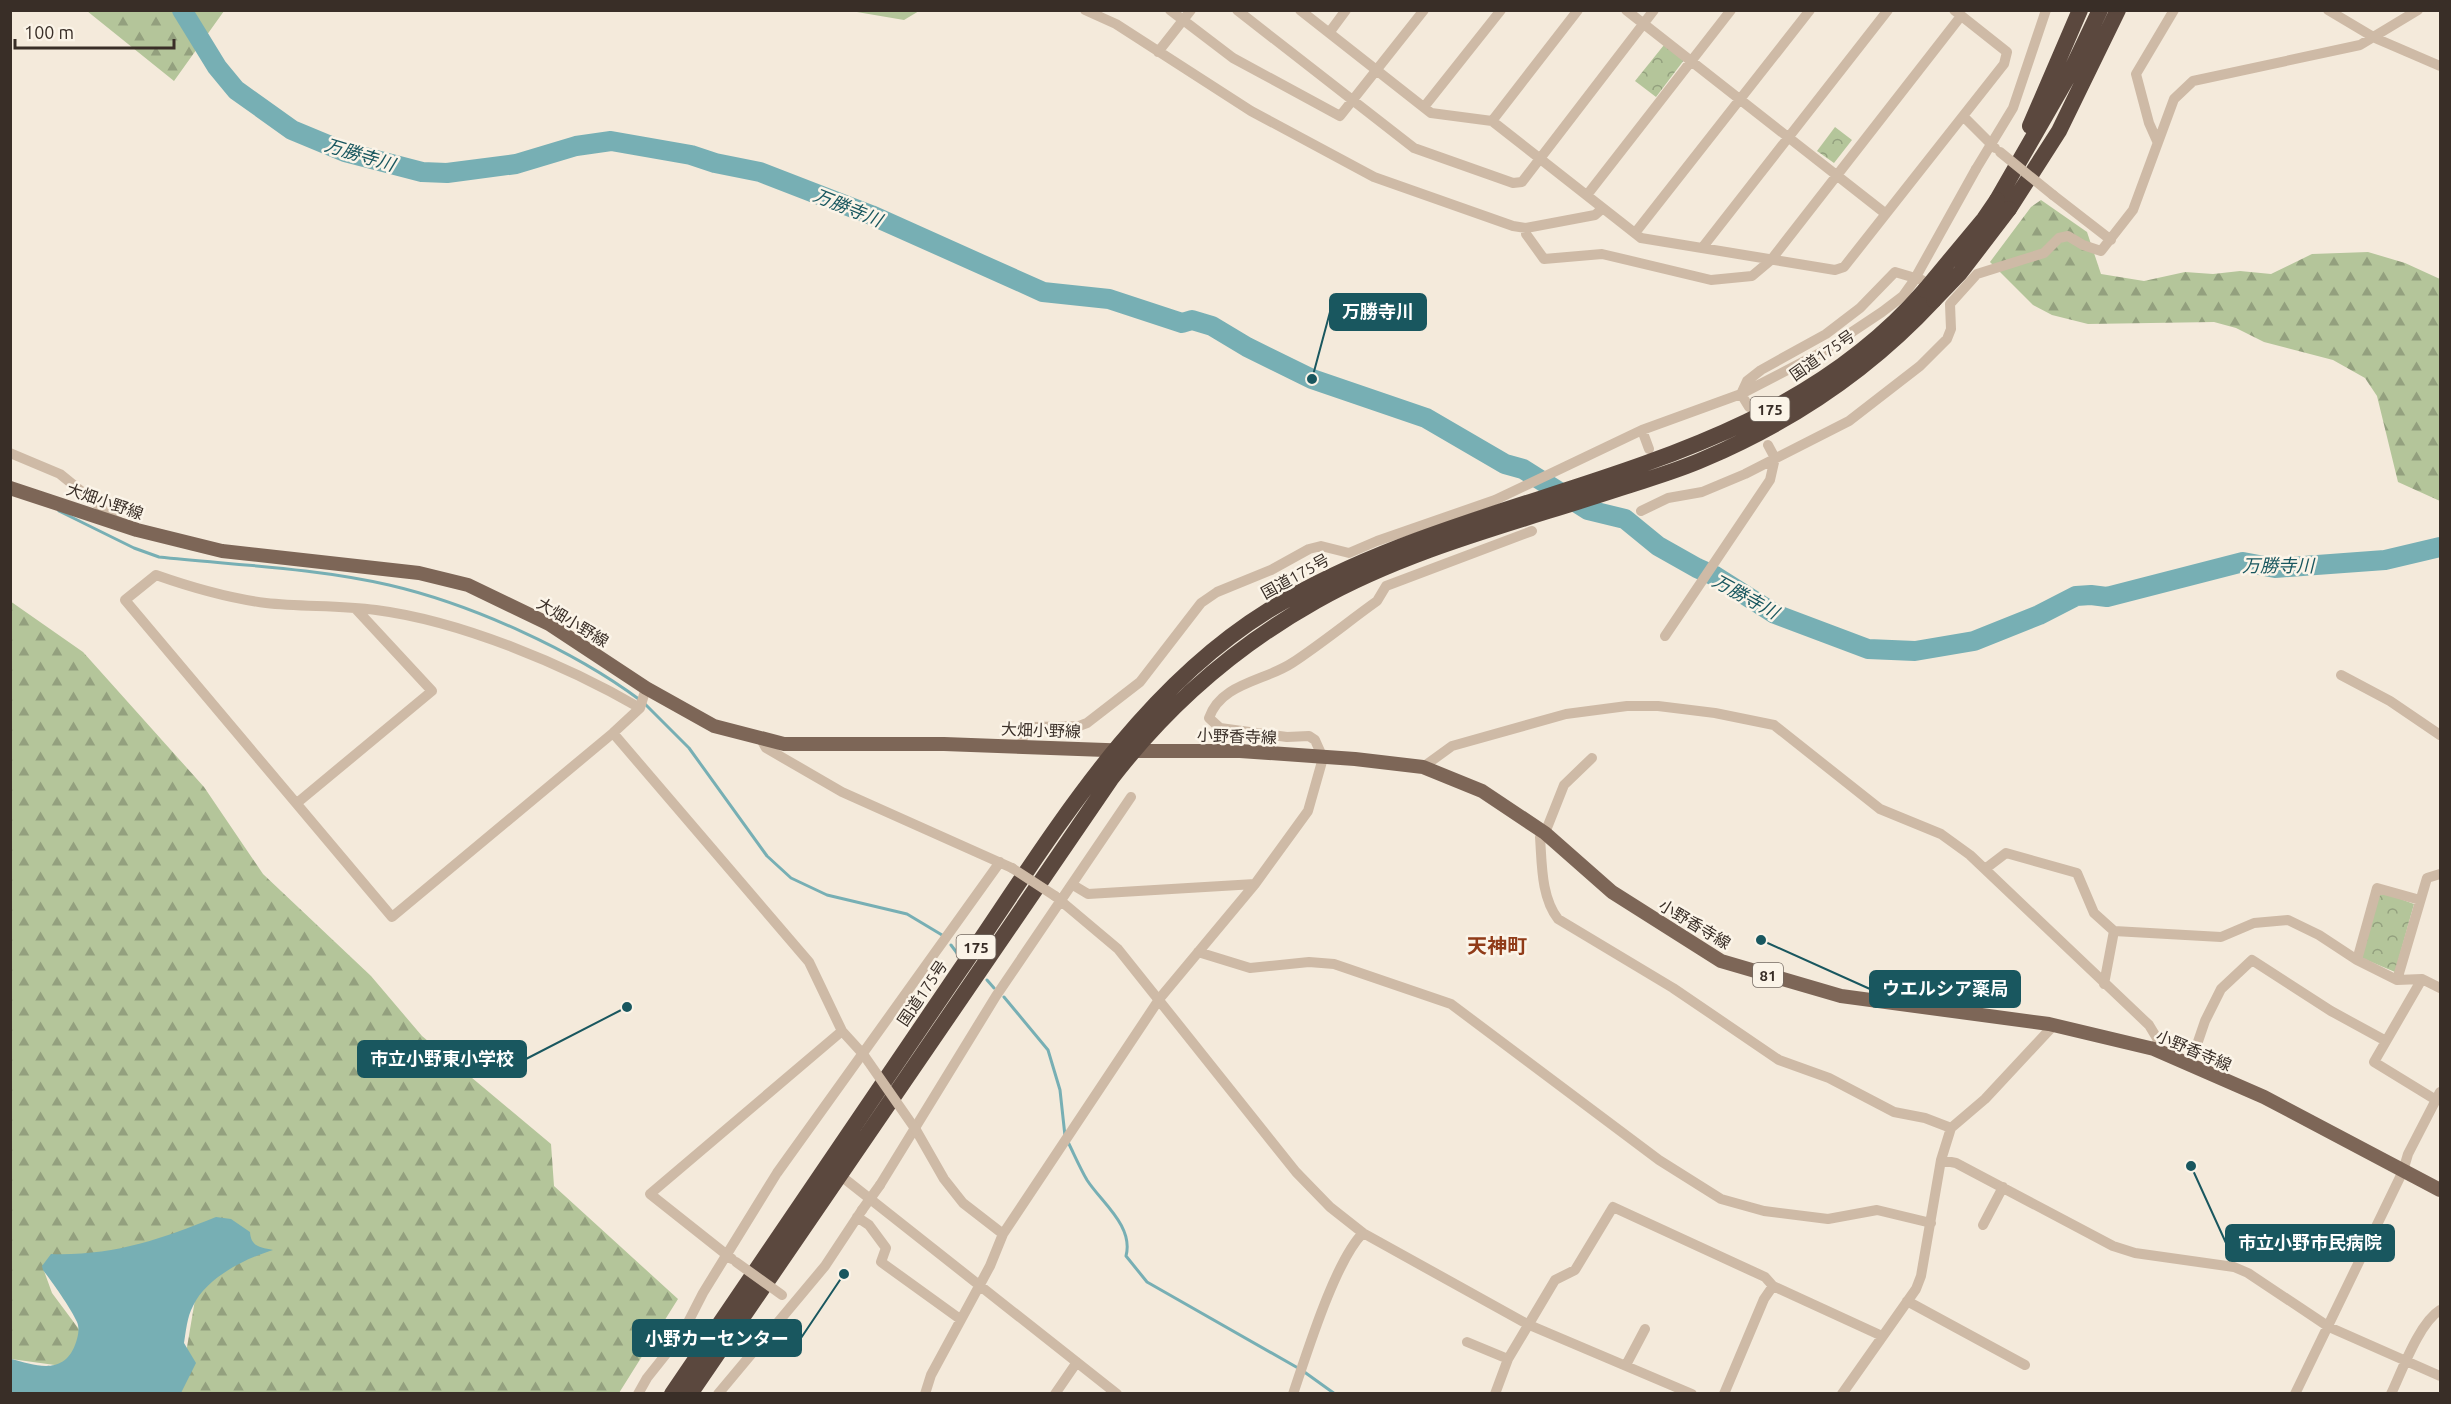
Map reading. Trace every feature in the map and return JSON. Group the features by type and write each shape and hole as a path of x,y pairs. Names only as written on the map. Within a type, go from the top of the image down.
{"highway":[{"path":"2009,180 2080,10"},
{"name":"国道175号","path":"2003,204 2009,180 2070,74 2100,10"},
{"name":"国道175号","path":"672,1394 827,1164 1124,750 1182,678 1221,645 1265,613 1465,522 1690,448 1792,398 1882,334 1960,273 2003,204 2040,162 2059,131 2118,10"},
{"path":"2040,162 2070,127 2128,10"},
{"name":"国道175号","path":"1350,575 1703,460 1797,410 1852,376 1893,343 1931,294"},
{"name":"国道175号","path":"690,1394 842,1176 1124,750"}],"main road":[{"name":"大畑小野線","path":"10,488 121,524 222,551 419,573 468,585 549,624 646,688 714,726 762,741 784,744 1021,746 1124,750"},
{"name":"小野香寺線","path":"1124,750 1240,751 1355,759 1423,767 1482,791 1545,833 1612,892 1721,961 1841,996 2053,1026 2154,1049 2264,1097 2440,1190"}],"street":[{"path":"1085,10 1116,24 1251,111 1367,173 1526,228 1594,214 1603,208"},
{"path":"1170,10 1233,58 1340,116 1424,10"},
{"path":"1158,52 1191,10"},
{"path":"1237,10 1414,148 1513,183 1522,182 1654,10"},
{"path":"1300,10 1431,113 1492,121 1641,238 1771,260 1835,270 1844,267 1964,117 2004,64 2007,52 1958,13 1771,260 1752,276 1711,280 1602,254 1544,259 1526,234 1526,228"},
{"path":"1329,33 1346,10"},
{"path":"1424,107 1501,10"},
{"path":"1492,121 1578,10"},
{"path":"1626,10 1886,214"},
{"path":"1587,195 1731,10"},
{"path":"1635,233 1810,10"},
{"path":"1702,248 1888,10"},
{"path":"1931,294 1976,169 2013,108 2046,10"},
{"path":"2157,141 2149,123 2136,74 2174,10"},
{"path":"2328,10 2375,38 2440,66"},
{"path":"1021,746 1024,733 1031,727 1079,726 1118,700 1153,669 1202,603 1217,592 1271,570 1309,549 1321,546 1349,554 1377,541 1495,500 1642,430 1741,394 1822,352 1903,296 1931,294 1977,274 2044,253 2059,238 2068,236 2083,245 2101,251 2133,210 2174,99 2193,81 2360,45 2418,10"},
{"path":"1964,117 2000,152 2111,240"},
{"path":"1641,511 1668,498 1702,492 1745,474 1849,421 1920,366 1947,339 1951,330 1922,280 1895,272 1860,308 1809,345 1761,370 1747,381 1741,394"},
{"path":"1741,394 1749,407"},
{"path":"1642,430 1649,449"},
{"path":"1665,636 1770,480 1775,458 1768,445"},
{"path":"10,453 60,474 121,524"},
{"path":"1664,487 1668,498"},
{"path":"925,1394 932,1375 1003,1234 1160,998 1255,884 1283,842 1308,811 1323,758 1319,745 1309,736 1287,737 1220,728 1209,718 1211,712 1219,702 1237,688 1290,664 1377,601 1386,586 1532,531"},
{"path":"640,708 599,685 544,660 449,627 405,615 355,608 268,603 226,597 156,575 125,600 392,917 613,733 640,708 646,688"},
{"path":"297,803 432,691 355,608"},
{"path":"2341,675 2390,701 2440,735"},
{"path":"1423,767 1452,746 1566,714 1627,706 1658,706 1756,720 1774,725 1880,809 1941,834 1985,869 2148,1025 2158,1040 2154,1049"},
{"path":"613,733 809,962 842,1030 863,1054 916,1130 944,1179 963,1203 1003,1234"},
{"path":"762,741 766,748 842,792 1012,868 1059,898 1118,949 1160,998 1296,1172 1330,1207 1363,1233 1527,1324 1692,1394"},
{"path":"1592,758 1564,784 1545,833 1540,837 1546,893 1552,911 1558,919 1673,988 1779,1060 1829,1078 1894,1112 1925,1118 1951,1128"},
{"path":"724,1391 792,1302 825,1266 916,1130 996,996 1059,898 1073,885 1131,797"},
{"path":"1985,869 2006,853 2077,873 2094,913 2114,931 2221,937 2254,923 2288,920 2319,935 2357,960 2397,980 2422,980 2440,988"},
{"path":"638,1394 647,1378 682,1334 703,1293 732,1259 777,1173 999,862"},
{"path":"2397,980 2427,878 2440,874"},
{"path":"1073,885 1088,894 1255,884"},
{"path":"2357,960 2377,888 2420,900"},
{"path":"2104,984 2114,931"},
{"path":"1198,952 1250,968 1309,962 1334,964 1450,1004 1659,1160 1721,1199 1764,1211 1828,1219 1877,1210 1931,1223"},
{"path":"2190,1065 2205,1021 2221,989 2252,960 2331,1011 2386,1041"},
{"path":"2295,1394 2403,1171 2408,1154 2438,1096 2374,1062 2422,980"},
{"path":"1842,1394 1907,1301 1921,1276 1941,1160 1951,1128 1985,1099 2053,1026"},
{"path":"792,1302 732,1259 650,1194 842,1030"},
{"path":"1941,1160 1956,1163 2113,1246 2135,1253 2234,1268 2248,1273 2329,1327 2440,1376"},
{"path":"827,1164 980,1283 1117,1394"},
{"path":"1983,1226 2003,1187"},
{"path":"1495,1394 1508,1359 1527,1324 1555,1280 1575,1270 1612,1207 1766,1276 1773,1286 1882,1336"},
{"path":"860,1213 886,1248 881,1262 960,1318"},
{"path":"1293,1394 1325,1306 1353,1243 1363,1233"},
{"path":"1724,1394 1764,1299 1773,1286"},
{"path":"1907,1301 2025,1365"},
{"path":"2391,1394 2406,1362 2434,1314 2440,1310"},
{"path":"1626,1365 1645,1329"},
{"path":"1467,1342 1508,1359"},
{"path":"1055,1394 1077,1362"}],"green space":[{"path":"87,11 224,11 174,81"},
{"path":"851,11 919,11 904,20"},
{"path":"1664,45 1684,60 1656,97 1635,81"},
{"path":"1835,127 1852,140 1834,163 1817,151"},
{"path":"2041,200 2087,232 2101,274 2144,281 2185,272 2213,274 2240,271 2271,274 2312,254 2368,252 2405,263 2440,279 2440,501 2398,482 2377,396 2365,378 2333,360 2264,342 2236,328 2214,322 2088,324 2052,315 2033,305 1990,262 2031,207"},
{"path":"10,601 83,652 204,787 263,874 371,976 422,1036 551,1144 554,1186 678,1299 619,1393 174,1393 186,1353 197,1288 108,1260 43,1268 52,1293 87,1340 62,1366 11,1359"},
{"path":"2379,891 2414,904 2395,972 2362,958"}],"water":[{"path":"216,1217 231,1219 250,1232 252,1241 257,1246 273,1250 238,1264 216,1278 199,1296 189,1315 184,1343 196,1363 181,1393 11,1393 11,1359 39,1365 56,1365 70,1355 77,1339 77,1322 43,1270 42,1266 51,1254 94,1252 135,1245"}],"waterway":[{"name":"万勝寺川","path":"182,10 217,67 236,90 292,130 345,152 422,172 447,173 516,164 576,146 611,141 691,155 715,163 760,172 871,215 1043,292 1109,299 1182,323 1192,320 1212,326 1247,347 1312,379 1426,418 1505,464 1523,469 1588,510 1625,519 1658,546 1715,576 1775,614 1868,649 1915,651 1974,641 2039,615 2076,596 2107,597 2243,562 2275,568 2385,560 2440,547"},
{"path":"59,511 134,548 159,557 333,575 421,593 487,617 553,647 613,681 640,700"},
{"path":"645,704 689,748 767,856 791,878 827,895 907,914 942,935"},
{"path":"951,945 957,953"},
{"path":"987,980 994,988"},
{"path":"1004,997 1048,1050 1060,1090 1065,1136"},
{"path":"1068,1142 1087,1180 1121,1225 1127,1245 1126,1256 1147,1282 1298,1368"},
{"path":"1303,1371 1335,1394"}],"place":[{"name":"万勝寺川","path":"1312,379"},
{"name":"ウエルシア薬局","path":"1761,940"},
{"name":"市立小野東小学校","path":"627,1007"},
{"name":"市立小野市民病院","path":"2191,1166"},
{"name":"小野カーセンター","path":"844,1274"}],"district":[{"name":"天神町","path":"1497,945"}]}
